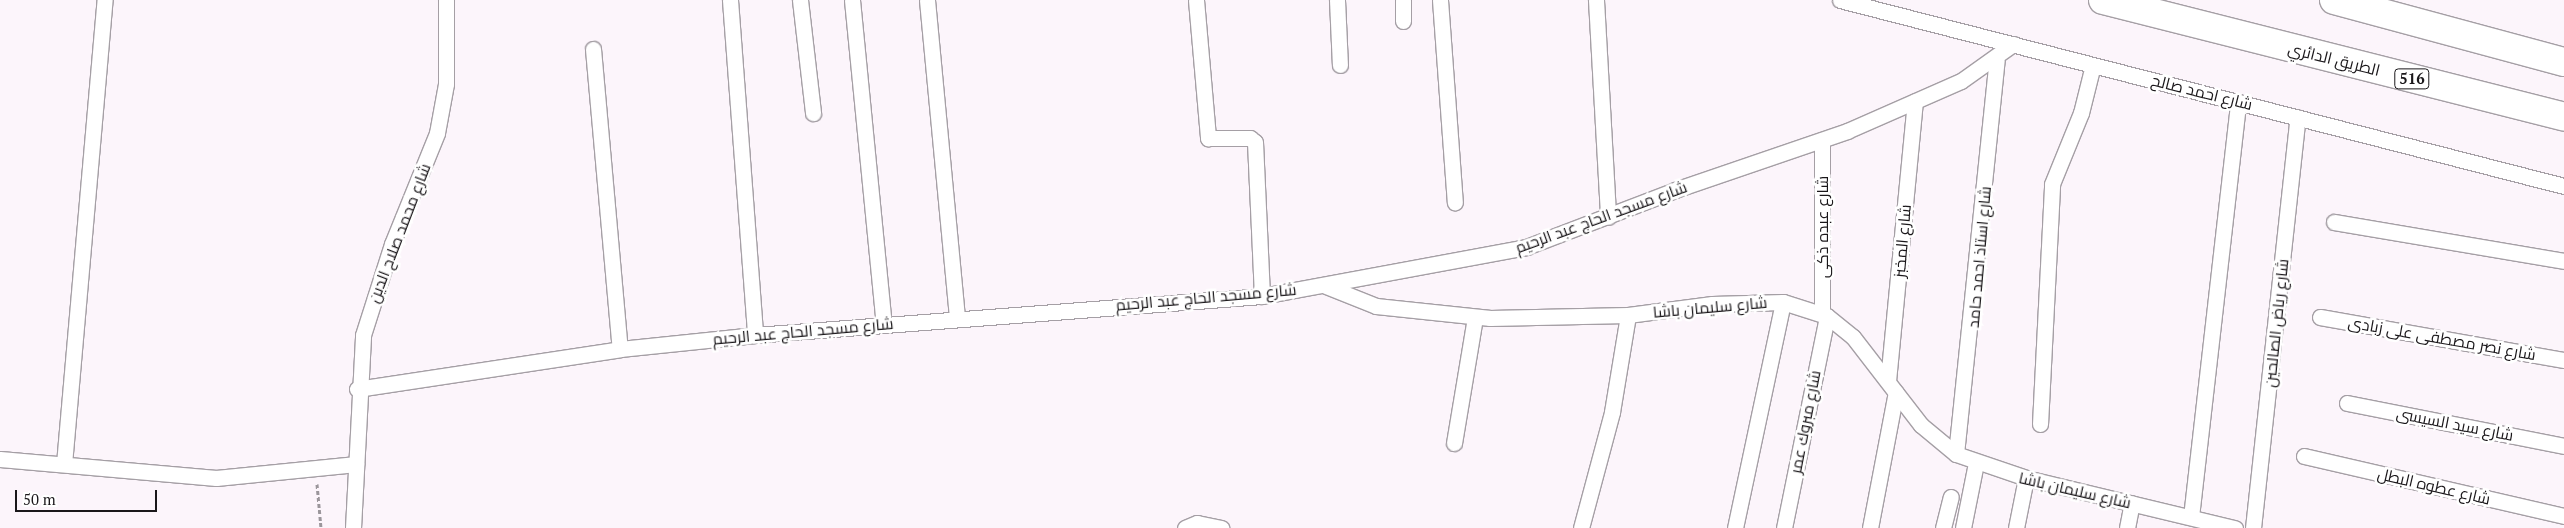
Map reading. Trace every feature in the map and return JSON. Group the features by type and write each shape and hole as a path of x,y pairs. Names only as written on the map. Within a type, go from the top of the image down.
{"highway":[{"name":"الطريق الدائري","path":"2103,0 2564,117"},
{"path":"2334,0 2564,62"}],"street":[{"path":"64,464 105,0"},
{"name":"شارع محمد صلاح الدين","path":"353,528 357,389 363,335 375,291 437,133 446,84 446,0"},
{"path":"730,0 755,335"},
{"path":"800,0 813,114"},
{"path":"852,0 884,324"},
{"path":"927,0 957,317"},
{"path":"1196,0 1208,138 1250,138 1255,142 1262,296"},
{"path":"1337,0 1340,65"},
{"path":"1403,0 1403,21"},
{"path":"1440,0 1455,202"},
{"path":"1596,0 1608,217"},
{"name":"شارع احمد صالح","path":"1840,0 2564,186"},
{"name":"شارع مسجد الحاج عبد الرحيم","path":"357,389 620,349 755,335 957,317 1262,296 1325,286 1526,247 1822,140 1915,101 1997,60 2013,44"},
{"path":"592,49 620,349"},
{"name":"شارع استاذ احمد حامد","path":"1956,454 1997,60"},
{"path":"2040,424 2052,184 2081,113 2093,64"},
{"name":"شارع المخبز","path":"1870,528 1892,386 1915,101"},
{"path":"2186,520 2238,102"},
{"name":"شارع رياض الصالحين","path":"2253,528 2298,117"},
{"name":"شارع عبده ذكى","path":"1822,140 1824,315"},
{"path":"2334,222 2564,261"},
{"name":"شارع سليمان باشا","path":"1325,286 1376,306 1475,318 1628,316 1712,304 1783,302 1824,315 1853,337 1921,426 1956,454 1976,463 2026,478 2132,503 2186,520 2235,528"},
{"path":"1735,528 1783,302"},
{"name":"شارع مبروك عمر","path":"1784,528 1824,315"},
{"path":"1581,528 1612,412 1628,316"},
{"name":"شارع نصر مصطفى على زبادى","path":"2320,317 2564,360"},
{"path":"1454,443 1475,318"},
{"name":"شارع سيد السيسى","path":"2346,403 2564,446"},
{"name":"شارع عطوه البطل","path":"2304,456 2564,516"},
{"path":"0,459 216,478 356,464"},
{"path":"1963,528 1976,463"},
{"path":"2016,528 2026,478"},
{"path":"1943,528 1951,497"},
{"path":"2127,528 2132,503"},
{"path":"1185,528 1197,523 1221,528"}],"path":[{"path":"316,468 321,528"}]}
